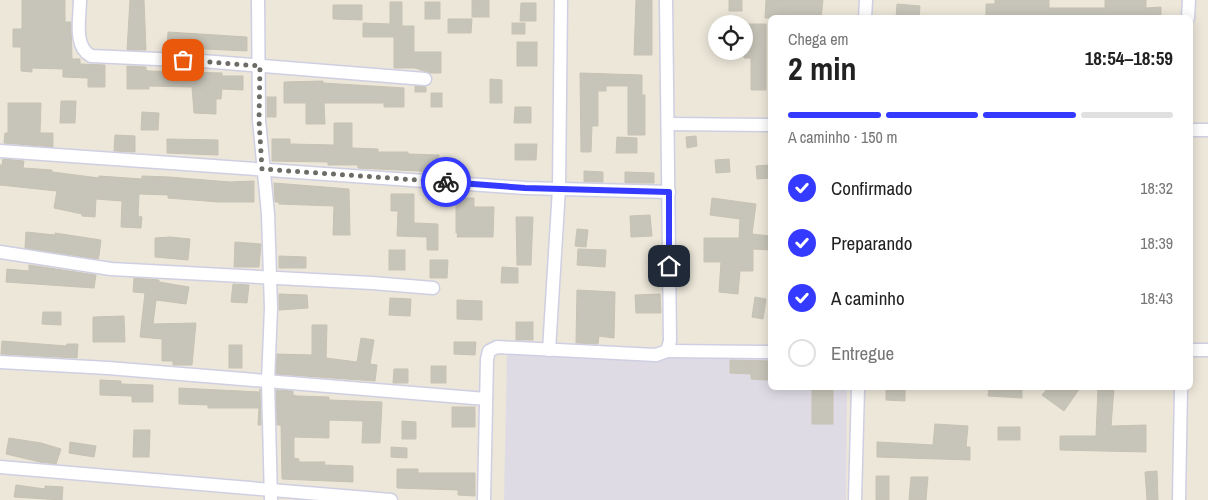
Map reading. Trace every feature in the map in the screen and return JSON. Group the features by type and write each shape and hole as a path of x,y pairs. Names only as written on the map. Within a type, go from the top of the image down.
{"street":[{"path":"80,0 79,45 83,52 91,56 260,66 424,79"},
{"path":"258,0 259,120 262,169 268,214 270,277 268,381 271,495"},
{"path":"549,350 559,189 561,0"},
{"path":"666,0 670,341 667,351"},
{"path":"865,15 866,0"},
{"path":"1188,15 1189,0"},
{"path":"668,124 768,125"},
{"path":"1193,130 1208,130"},
{"path":"0,151 559,189 669,192"},
{"path":"0,252 111,269 433,288"},
{"path":"484,500 487,359 489,351 497,347 656,355 667,351 768,352"},
{"path":"1193,350 1208,350"},
{"path":"0,362 486,399"},
{"path":"855,500 858,390"},
{"path":"1179,500 1181,390"},
{"path":"0,467 271,495 391,500"}],"shaded area":[{"path":"507,353 768,355 768,390 847,390 846,500 504,500"}],"building":[{"path":"22,0 65,0 65,22 71,22 72,59 80,59 80,64 105,65 105,87 88,87 88,78 63,77 63,69 32,68 32,72 21,71 21,47 13,47 13,29 22,29"},
{"path":"130,0 144,0 146,50 127,50"},
{"path":"472,0 489,0 489,17 472,17"},
{"path":"636,0 652,0 652,55 634,55"},
{"path":"729,0 742,0 742,11 729,11"},
{"path":"766,0 823,0 821,15 768,15 768,18 765,18"},
{"path":"995,0 1049,0 1049,8 1105,8 1105,0 1146,0 1146,8 1161,7 1161,15 986,15 986,4 995,4"},
{"path":"390,2 402,2 402,26 414,26 414,52 441,52 441,73 430,73 415,68 394,68 394,37 363,37 363,23 390,24"},
{"path":"425,2 440,2 440,19 425,19"},
{"path":"521,3 536,3 536,21 520,21"},
{"path":"897,4 920,6 919,15 896,15"},
{"path":"333,5 362,5 362,20 333,19"},
{"path":"448,19 472,19 471,33 448,33"},
{"path":"512,23 525,23 525,34 512,34"},
{"path":"753,24 766,24 766,90 751,90"},
{"path":"168,32 247,37 247,51 185,48 185,51 167,50"},
{"path":"517,42 537,42 537,66 517,66"},
{"path":"127,66 146,67 146,70 149,71 222,73 222,76 243,76 243,90 222,89 221,99 216,99 216,114 194,113 192,87 149,86 149,89 127,89"},
{"path":"580,73 642,75 642,95 645,95 645,135 628,135 628,86 606,86 606,91 598,91 598,126 592,126 591,152 581,152"},
{"path":"490,79 502,80 502,103 490,103"},
{"path":"323,81 323,83 404,88 404,107 384,107 384,103 324,103 325,124 306,124 306,103 284,103 284,82"},
{"path":"415,86 426,87 426,92 415,92"},
{"path":"431,93 442,93 442,107 431,107"},
{"path":"267,97 276,97 276,117 267,117"},
{"path":"61,101 76,101 75,123 60,123"},
{"path":"8,103 41,103 40,133 53,133 53,147 4,143 5,133 8,133"},
{"path":"515,107 531,107 531,123 514,123"},
{"path":"142,112 159,113 158,130 141,130"},
{"path":"334,123 352,123 352,148 378,149 378,152 439,155 439,172 358,168 358,165 328,165 328,162 272,161 272,139 290,139 290,144 334,145"},
{"path":"115,135 135,136 135,152 114,151"},
{"path":"696,136 697,146 687,148 686,137"},
{"path":"617,137 637,138 637,153 616,153"},
{"path":"167,139 218,140 218,155 167,153"},
{"path":"515,144 537,144 536,160 515,160"},
{"path":"3,159 24,161 23,168 52,170 52,172 99,178 99,176 142,179 142,176 230,182 254,181 254,202 218,202 168,198 168,195 139,194 138,216 142,217 141,228 121,227 122,201 96,199 95,217 82,216 82,214 54,208 57,191 0,185 0,165 2,165"},
{"path":"729,159 730,172 716,173 715,160"},
{"path":"768,165 768,178 757,179 756,166"},
{"path":"584,171 603,172 603,182 584,182"},
{"path":"625,172 654,173 654,183 625,183"},
{"path":"274,183 349,189 350,235 333,235 334,206 279,204 279,202 275,202"},
{"path":"391,194 414,194 414,223 438,224 438,250 427,250 427,237 397,236 398,211 391,211"},
{"path":"456,198 474,198 474,207 494,207 493,237 457,237"},
{"path":"712,198 756,204 752,234 768,236 768,250 753,249 753,271 740,271 738,294 719,292 721,262 704,262 704,238 739,238 740,219 710,215"},
{"path":"650,215 652,236 631,237 630,216"},
{"path":"516,217 533,217 531,265 517,265"},
{"path":"577,229 588,230 586,247 575,246"},
{"path":"26,232 55,235 55,233 101,240 98,259 25,248"},
{"path":"155,238 190,239 188,260 155,257"},
{"path":"235,242 261,244 259,267 234,267"},
{"path":"578,249 606,250 605,267 577,265"},
{"path":"389,250 405,250 405,270 389,270"},
{"path":"279,256 306,257 306,268 279,268"},
{"path":"430,260 448,260 447,278 430,278"},
{"path":"29,265 96,275 94,288 6,282 7,269 29,271"},
{"path":"502,267 518,268 518,283 501,283"},
{"path":"134,278 159,280 159,282 189,287 186,304 156,300 153,324 196,323 192,365 173,365 173,361 162,361 162,339 140,337 145,293 133,292"},
{"path":"233,284 249,285 247,303 231,302"},
{"path":"577,290 615,292 614,338 599,336 598,344 576,343"},
{"path":"279,294 307,295 308,308 279,310"},
{"path":"660,294 661,313 636,313 635,295"},
{"path":"755,297 766,299 763,319 752,317"},
{"path":"390,298 411,299 410,316 389,315"},
{"path":"457,300 482,301 482,320 457,319"},
{"path":"43,312 61,312 61,325 42,324"},
{"path":"124,316 125,342 93,342 93,317"},
{"path":"516,322 533,322 533,340 516,340"},
{"path":"312,325 327,325 326,358 357,362 361,338 374,340 370,364 377,365 375,381 276,374 277,354 312,355"},
{"path":"2,341 66,346 67,344 78,344 77,358 1,354"},
{"path":"454,342 476,342 475,355 454,354"},
{"path":"229,345 242,345 242,368 229,368"},
{"path":"730,360 768,361 768,380 751,379 751,374 730,373"},
{"path":"431,366 446,366 446,383 431,383"},
{"path":"394,369 408,369 408,383 393,383"},
{"path":"100,380 121,381 121,384 153,385 153,402 132,402 132,396 100,395"},
{"path":"179,388 260,392 260,389 261,425 258,425 259,408 208,408 208,405 179,404"},
{"path":"276,390 293,391 293,395 297,396 329,397 329,400 382,402 380,443 362,443 363,421 329,420 329,438 294,437 294,458 299,459 299,462 325,462 324,465 353,466 353,482 282,479 281,425 277,425"},
{"path":"812,390 833,390 833,424 812,424"},
{"path":"886,390 905,390 905,401 886,400"},
{"path":"989,390 1022,390 1022,398 988,396"},
{"path":"1046,390 1079,390 1064,411 1042,395"},
{"path":"1098,390 1114,390 1111,426 1146,425 1146,452 1060,450 1060,436 1096,436"},
{"path":"452,407 475,407 475,427 452,427"},
{"path":"402,421 416,422 416,439 402,439"},
{"path":"935,424 968,426 966,447 970,447 970,460 877,457 877,442 933,445"},
{"path":"998,427 1020,427 1020,440 998,440"},
{"path":"134,430 150,430 149,457 133,457"},
{"path":"9,438 41,443 61,449 56,464 6,454"},
{"path":"70,442 96,446 94,457 69,453"},
{"path":"391,447 407,448 407,458 391,457"},
{"path":"397,469 418,469 418,473 475,473 475,496 458,495 458,490 397,488"},
{"path":"1157,471 1158,500 1147,500 1145,472"},
{"path":"876,476 889,476 889,500 876,500"},
{"path":"911,477 928,477 926,500 909,500"},
{"path":"16,485 45,489 45,486 63,487 62,500 14,497"}],"way so far":[{"path":"183,60 260,66 259,120 262,169 446,182"}],"route":[{"path":"446,182 525,188 669,192 669,266"}]}
